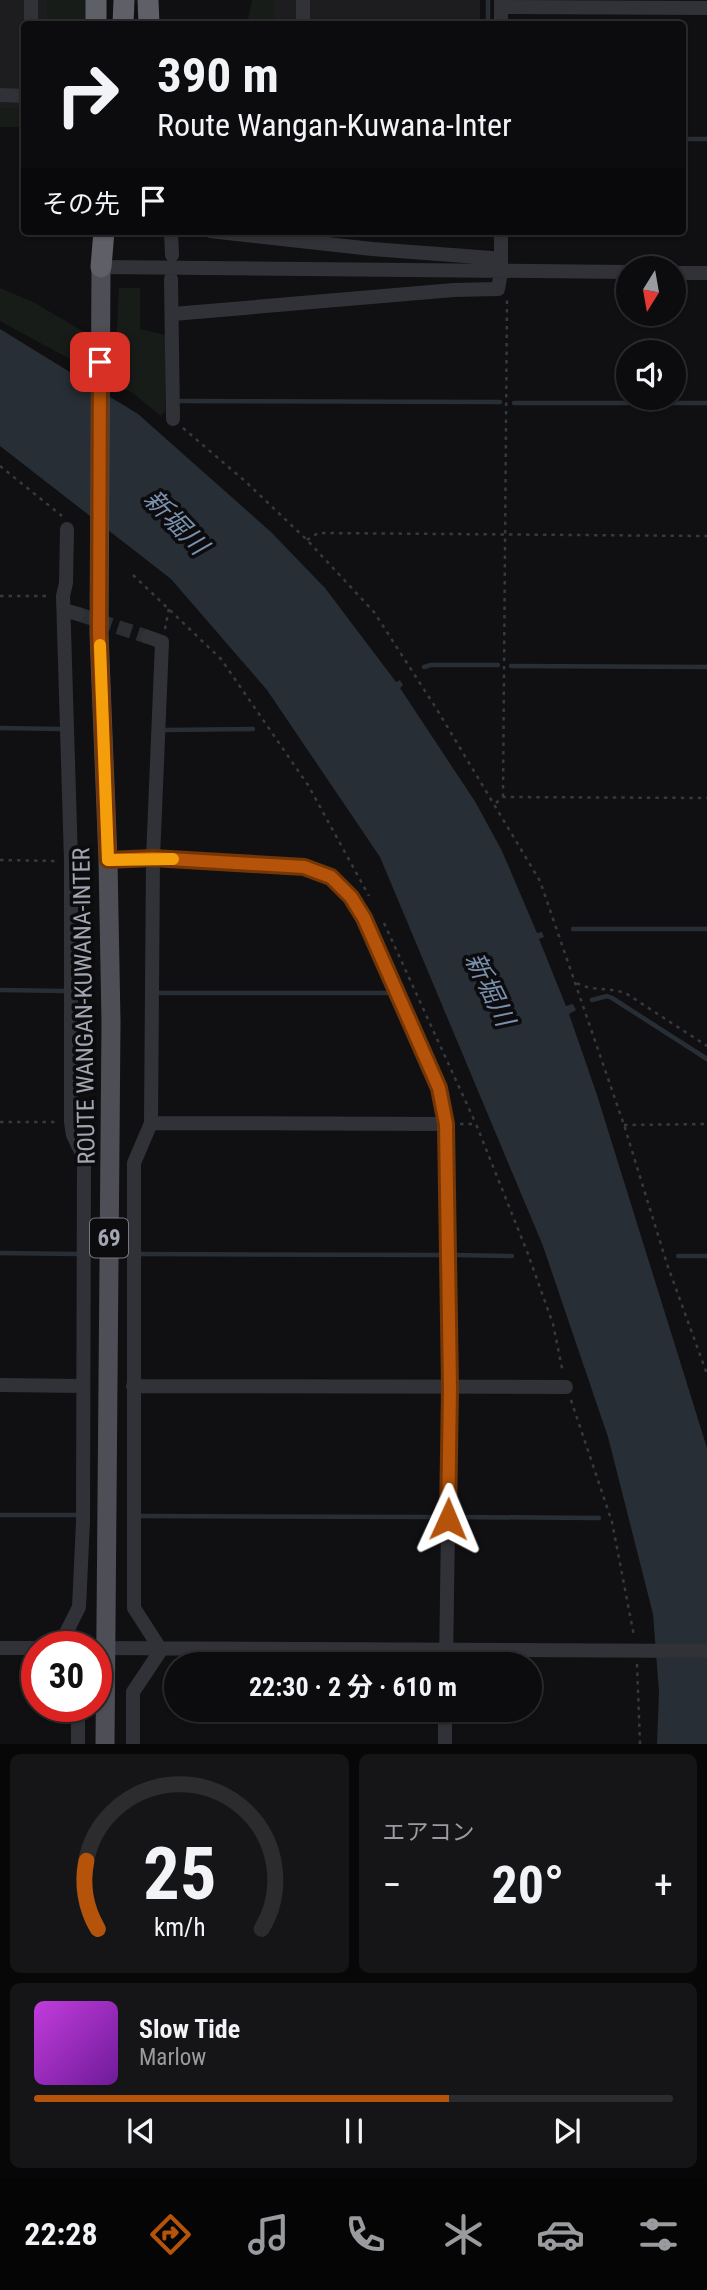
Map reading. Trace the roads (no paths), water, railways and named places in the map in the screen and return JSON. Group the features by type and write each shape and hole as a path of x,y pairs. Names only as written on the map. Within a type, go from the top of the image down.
{"highway":[{"path":"96,0 96,21"},
{"path":"110,21 111,0"},
{"path":"123,21 124,0"},
{"path":"135,0 135,21"},
{"path":"148,0 149,21"},
{"name":"69","path":"101,267 104,235"}],"main road":[{"name":"ROUTE WANGAN-KUWANA-INTER","path":"101,267 99,633 108,860 111,1175 101,1631"},
{"name":"ROUTE WANGAN-KUWANA-INTER","path":"104,1722 105,1744"}],"street":[{"path":"31,0 31,21"},
{"path":"303,0 303,21"},
{"path":"501,4 707,8"},
{"path":"0,95 21,96"},
{"path":"172,235 172,255"},
{"path":"246,235 372,249 492,258 501,272"},
{"path":"173,314 454,290 498,289 501,235"},
{"path":"101,267 616,272"},
{"path":"686,273 707,273"},
{"path":"172,279 173,419"},
{"path":"67,529 71,1122 84,1158 83,1522 79,1607 67,1631"},
{"path":"155,639 151,1123 134,1163 134,1608 161,1650"},
{"path":"108,860 153,858 304,867 331,877 351,897 364,918 439,1088 446,1124 450,1388 446,1652"},
{"path":"151,1123 446,1124"},
{"path":"0,1385 83,1386"},
{"path":"133,1386 566,1387"},
{"path":"0,1648 21,1648"},
{"path":"112,1648 242,1652"},
{"path":"133,1744 133,1692 161,1650"},
{"path":"542,1654 707,1651"},
{"path":"78,1722 78,1744"},
{"path":"445,1722 445,1744"}],"water":[{"name":"新堀川","path":"0,329 138,414 271,532 325,588 396,682 400,680 403,685 400,688 476,803 502,851 537,933 542,932 544,937 539,939 566,1006 573,1004 576,1010 569,1014 597,1095 707,1448 707,1744 657,1744 659,1692 653,1614 608,1437 543,1246 380,857 267,690 171,579 0,446"}],"waterway":[{"path":"488,0 488,21"},
{"path":"686,139 707,139"},
{"path":"176,401 500,402"},
{"path":"514,403 707,403"},
{"path":"424,667 498,665"},
{"path":"511,666 707,667"},
{"path":"0,728 60,729"},
{"path":"165,730 253,729"},
{"path":"573,929 707,929"},
{"path":"0,990 64,991"},
{"path":"159,993 387,993"},
{"path":"592,1000 607,996 612,998 707,1059"},
{"path":"0,1253 78,1254"},
{"path":"141,1254 440,1255"},
{"path":"457,1255 512,1256"},
{"path":"678,1256 707,1256"},
{"path":"0,1515 76,1515"},
{"path":"140,1516 439,1517"},
{"path":"456,1517 599,1518"}],"tunnel":[{"path":"78,614 148,637"}]}
